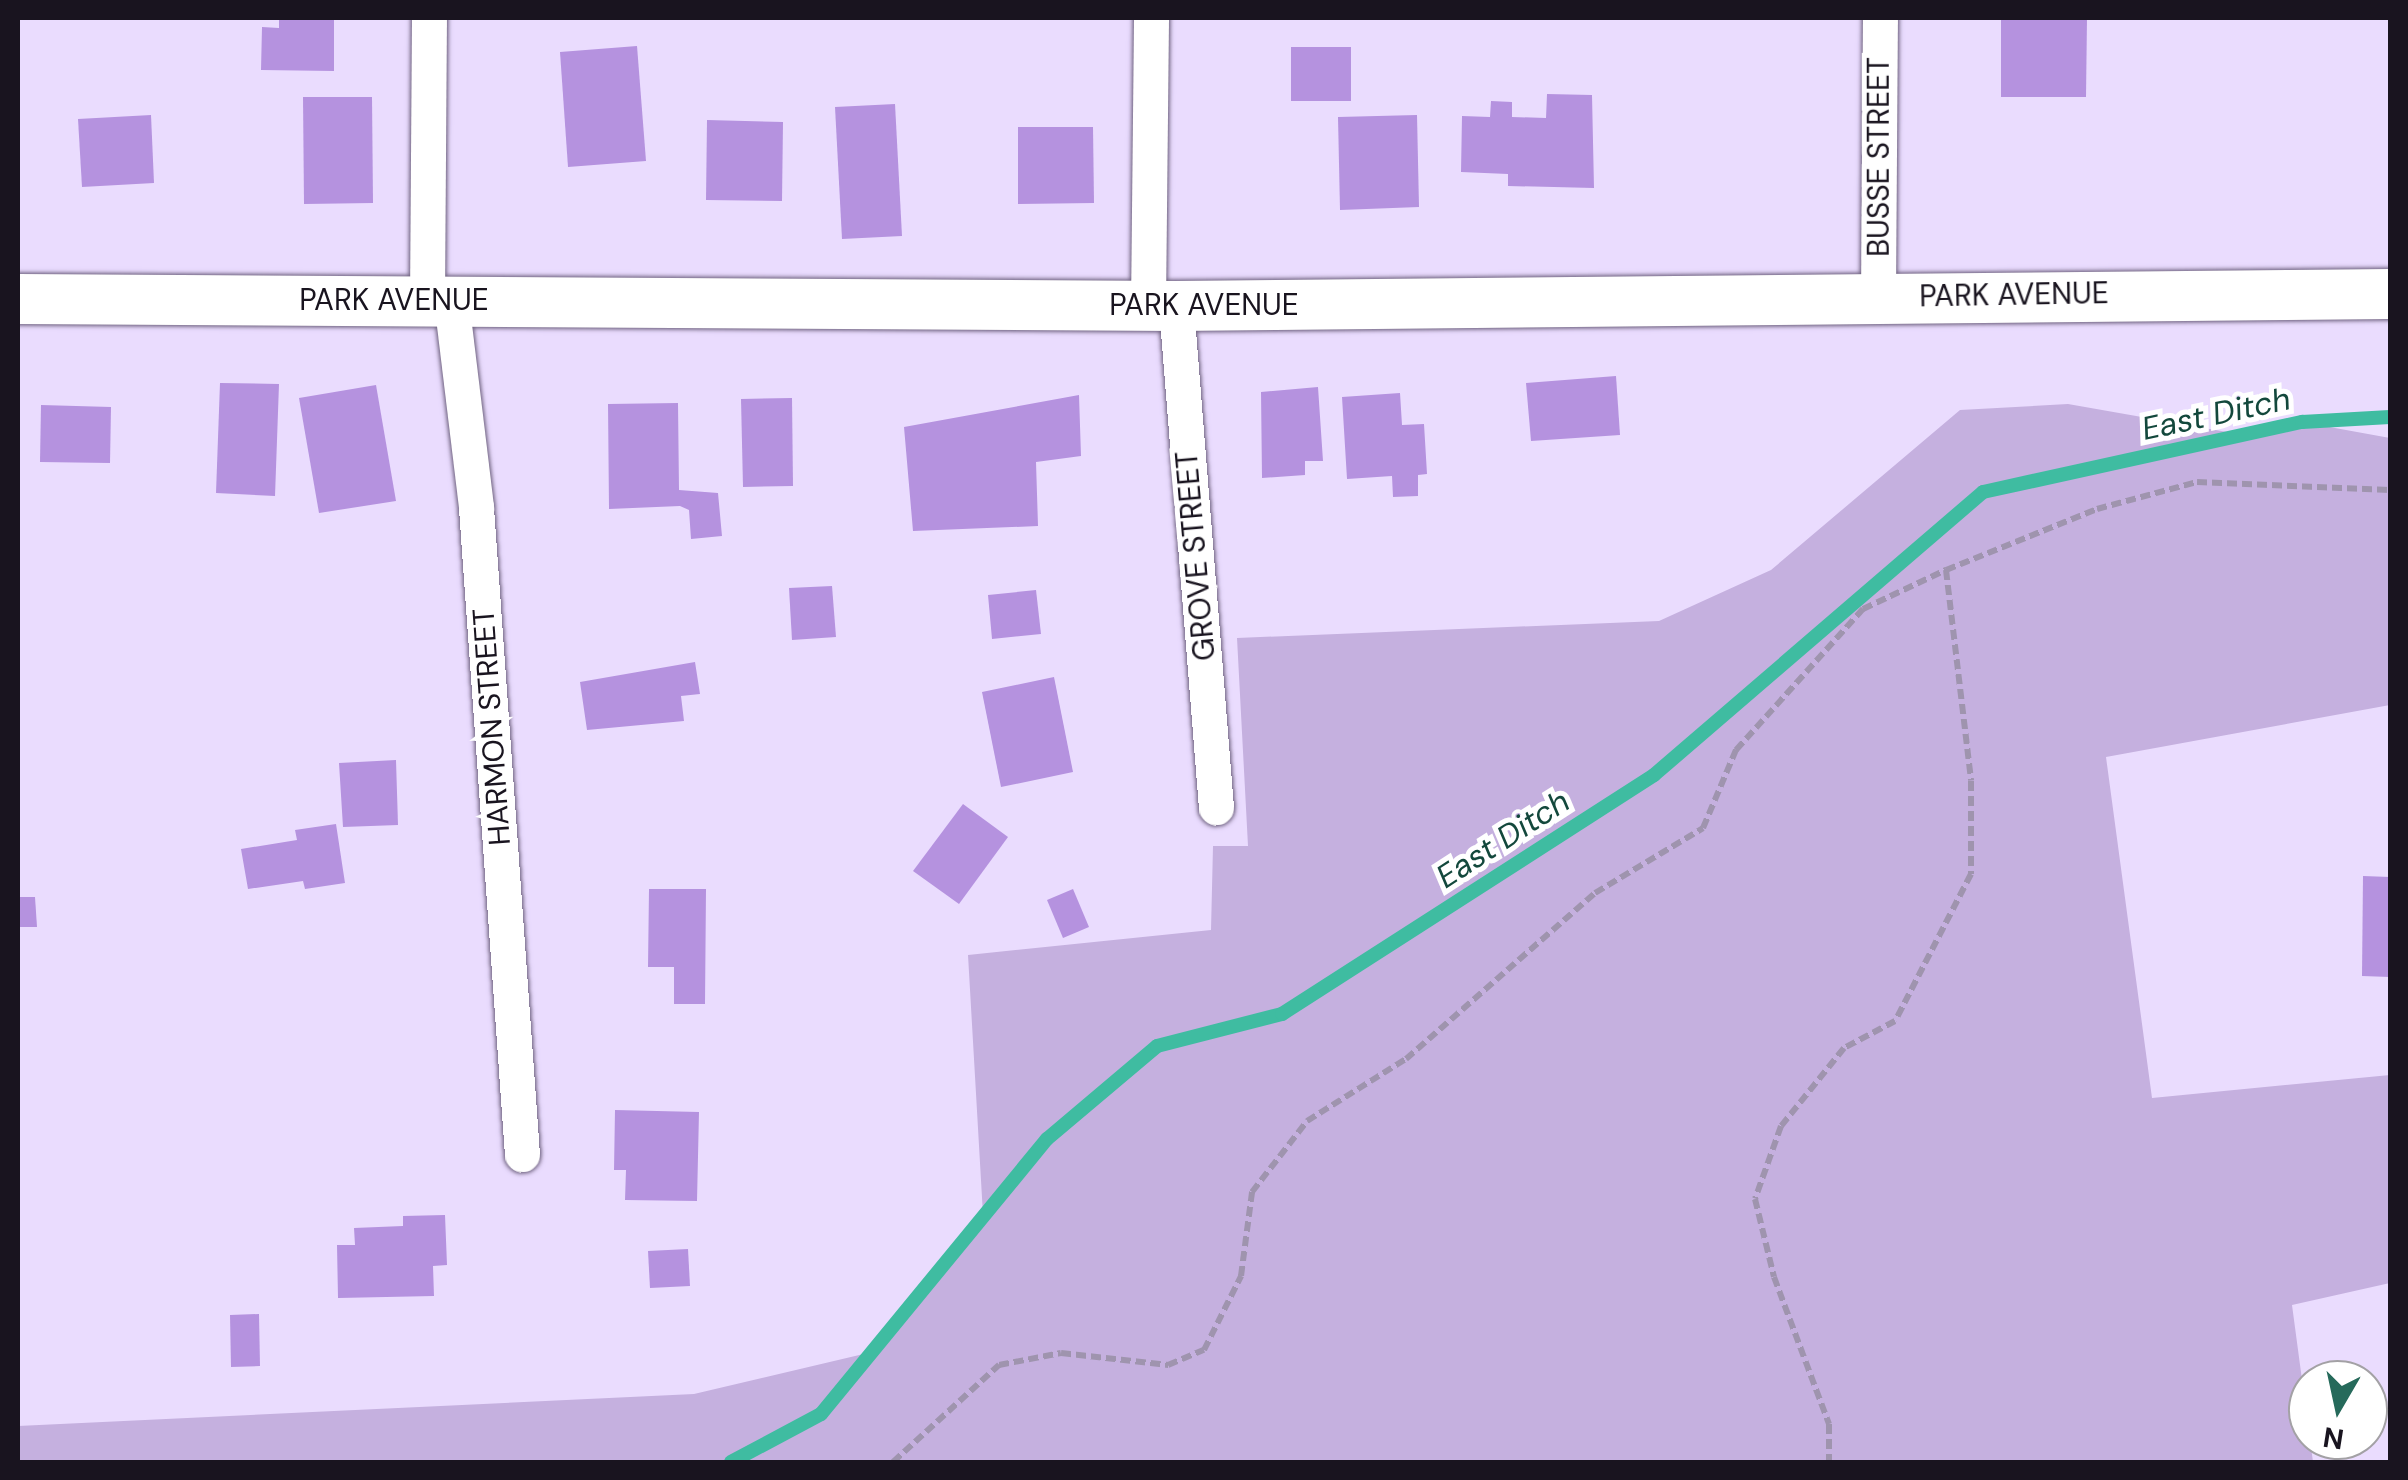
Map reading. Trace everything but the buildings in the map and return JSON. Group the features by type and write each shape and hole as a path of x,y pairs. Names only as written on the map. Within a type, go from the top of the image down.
{"street":[{"name":"HARMON STREET","path":"429,18 439,300 476,508 522,1154"},
{"name":"GROVE STREET","path":"1150,18 1162,306 1216,806"},
{"name":"BUSSE STREET","path":"1878,297 1880,18"},
{"name":"PARK AVENUE","path":"18,298 1162,306 2390,294"}],"path":[{"path":"892,1462 999,1365 1061,1354 1168,1365 1204,1350 1242,1276 1252,1192 1306,1121 1406,1059 1595,893 1703,828 1736,750 1863,608 2097,508 2197,482 2390,490"},
{"path":"1829,1462 1829,1424 1774,1276 1755,1199 1781,1126 1844,1048 1895,1021 1970,874 1971,781 1946,570"}],"shaded area":[{"path":"2068,404 2244,435 2302,422 2390,438 2390,705 2106,757 2152,1098 2390,1075 2390,1283 2292,1305 2299,1360 2288,1360 2288,1460 2313,1462 18,1462 18,1426 694,1394 872,1352 983,1215 968,955 1211,930 1213,846 1248,846 1237,638 1659,621 1771,570 1960,410"}],"waterway":[{"name":"East Ditch","path":"731,1462 821,1414 1047,1139 1157,1046 1282,1014 1654,775 1983,492 2302,422 2390,417"}]}
